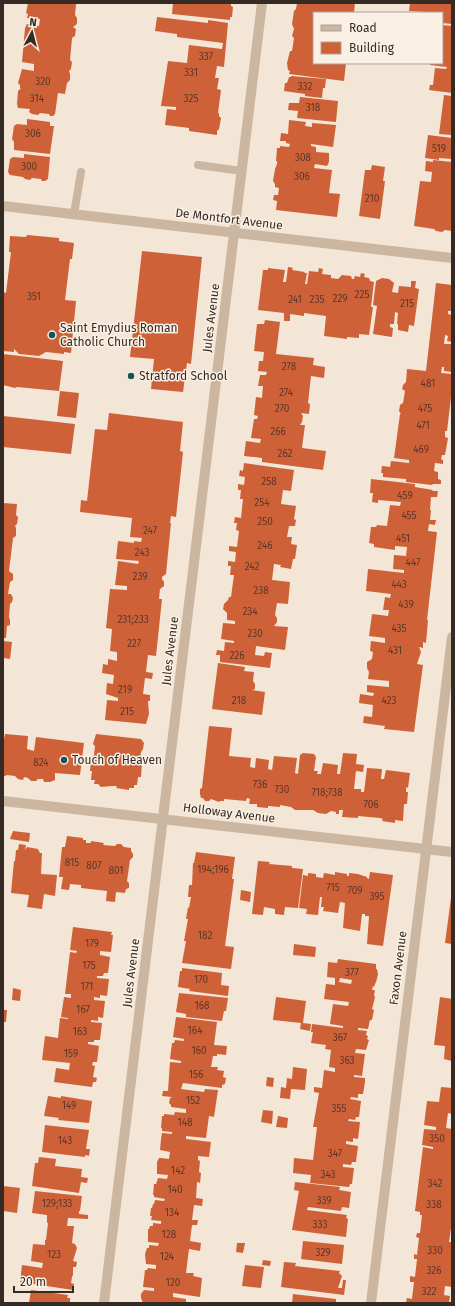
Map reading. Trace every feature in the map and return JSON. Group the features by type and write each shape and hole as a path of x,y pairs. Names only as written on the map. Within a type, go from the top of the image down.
{"street":[{"name":"Jules Avenue","path":"104,1303 262,3"},
{"name":"De Montfort Avenue","path":"3,206 452,258"},
{"name":"Faxon Avenue","path":"371,1303 425,849 452,637"},
{"name":"Holloway Avenue","path":"3,801 452,852"}],"lane":[{"path":"198,165 242,171"},
{"path":"74,214 82,172"}],"building":[{"path":"28,3 76,4 75,15 77,18 77,24 73,27 76,29 75,36 72,38 70,60 72,62 71,69 69,71 70,80 67,83 65,94 58,93 55,114 53,116 40,113 38,115 32,114 29,112 30,109 18,108 17,104 18,91 21,88 18,83 22,69 34,71 34,64 22,62 25,28 27,24 39,26 40,19 27,18 28,14 26,13"},
{"path":"173,3 231,3 231,6 233,7 232,17 230,17 230,20 172,14"},
{"path":"297,3 355,3 354,12 313,12 313,64 346,64 344,81 289,74 290,71 288,70 287,63 290,51 292,51 294,38 292,36 294,29 292,24 294,11"},
{"path":"410,3 452,3 452,24 443,23 443,12 409,11"},
{"path":"157,17 208,23 208,20 228,23 224,67 217,66 215,78 219,78 217,89 221,90 218,113 221,118 217,135 189,131 189,128 165,125 167,109 176,110 176,107 161,106 168,61 187,63 189,45 222,49 223,43 177,37 177,34 155,31"},
{"path":"443,25 452,26 452,93 429,90 430,85 433,85 435,68 446,69 447,67 430,65 443,64"},
{"path":"289,77 326,79 322,98 284,91 285,83 287,83"},
{"path":"444,95 452,96 452,135 439,134"},
{"path":"300,97 338,101 336,122 297,118 298,111 288,110 289,103 299,103"},
{"path":"27,119 50,122 50,126 54,126 50,154 14,150 14,142 12,139 14,126 17,124 27,125"},
{"path":"289,120 306,122 305,126 312,127 312,123 336,125 333,147 311,144 311,146 316,147 316,152 329,153 329,162 327,166 315,164 314,168 332,170 329,193 340,194 337,217 276,210 277,201 273,200 274,195 278,195 279,188 275,187 273,181 277,164 277,148 280,148 280,146 289,147 290,144 286,143 286,141 280,141 281,133 288,134"},
{"path":"428,135 452,138 452,159 439,158 439,160 425,158"},
{"path":"24,154 50,157 48,179 42,181 41,179 32,178 30,180 23,177 10,175 8,172 10,159 13,157 24,158"},
{"path":"433,160 452,162 452,231 445,230 442,232 434,229 414,226 420,181 431,182 432,172 425,171 426,161 433,162"},
{"path":"372,165 385,167 383,181 385,181 380,219 359,216 365,170 371,170"},
{"path":"27,235 59,238 59,241 74,243 72,259 70,259 65,300 76,301 71,353 64,352 64,354 46,352 39,356 19,354 14,349 14,352 3,351 3,292 6,293 11,252 9,252 10,236 26,237"},
{"path":"142,251 202,257 191,364 187,363 183,392 151,389 154,359 130,357"},
{"path":"288,267 293,268 292,270 307,273 305,284 307,284 309,271 318,272 319,268 323,269 322,274 331,275 331,278 338,279 342,275 351,276 352,279 354,279 355,276 360,277 361,273 365,274 364,277 369,278 370,281 374,282 371,307 373,307 369,335 359,334 359,338 347,337 347,339 324,336 326,316 304,313 304,316 290,314 290,321 284,321 284,313 258,310 263,270 268,270 268,268 285,270 283,282 286,282"},
{"path":"382,278 389,279 394,283 392,292 398,293 399,286 411,287 411,281 416,281 415,288 419,289 414,326 409,325 408,332 398,330 398,313 395,312 394,324 390,324 390,327 393,328 392,337 373,334 377,306 373,305 376,281"},
{"path":"436,283 452,285 452,311 448,311 448,314 452,315 452,342 447,341 448,336 445,335 444,344 452,344 452,372 444,371 444,367 442,367 441,373 452,374 452,389 447,431 445,431 445,437 448,438 445,455 442,455 441,459 443,460 443,464 435,463 434,471 438,472 438,479 441,480 441,484 432,485 406,482 406,479 383,477 383,473 381,473 382,466 390,467 391,461 409,463 409,460 394,458 401,414 399,411 400,405 403,403 405,391 402,389 406,382 407,369 426,371"},
{"path":"265,320 280,322 276,354 314,358 313,365 325,367 324,378 311,376 308,403 310,404 309,414 301,413 303,416 300,425 305,425 302,448 326,451 323,470 262,462 262,458 244,456 246,441 260,443 261,439 251,438 254,419 257,419 258,416 254,415 256,397 262,398 263,386 258,386 260,375 266,375 267,372 258,371 259,361 263,361 264,352 254,351 257,324 264,324"},
{"path":"3,354 63,361 59,391 15,388 3,385"},
{"path":"60,391 79,393 76,418 57,416"},
{"path":"109,413 183,422 180,451 183,452 176,517 171,516 166,574 162,577 164,586 160,589 159,599 162,599 156,656 148,655 146,672 153,673 152,679 145,678 143,694 150,695 150,701 148,701 149,714 146,724 105,720 107,700 118,701 118,698 106,694 107,683 113,684 114,675 102,673 103,664 108,665 108,659 117,661 117,652 110,651 112,629 106,628 110,589 127,590 127,586 115,585 118,561 138,564 139,561 116,559 118,541 134,543 134,541 141,542 142,538 130,537 132,518 80,512 81,500 87,501 95,429 107,430"},
{"path":"3,416 75,424 71,454 3,447"},
{"path":"244,463 294,470 291,491 283,490 281,504 296,506 294,519 296,520 295,526 289,526 287,537 292,537 291,544 297,545 295,559 293,559 291,569 274,564 272,580 290,582 288,604 277,603 275,615 277,622 274,626 288,627 285,650 256,646 255,655 264,656 265,652 272,653 270,668 220,662 220,655 216,655 217,650 224,651 225,642 234,643 234,641 221,639 223,623 235,624 235,621 227,620 227,613 223,609 224,604 229,597 231,597 234,575 230,575 231,566 228,566 228,561 235,562 236,552 229,551 229,546 237,547 239,531 236,530 237,523 234,523 235,517 241,518 243,499 240,499 241,490 238,490 238,484 244,485 245,477 239,476 240,470 243,471"},
{"path":"371,479 415,484 415,487 438,491 437,497 431,497 430,520 436,520 435,525 429,524 428,531 437,532 427,620 426,643 423,642 423,648 419,647 421,652 417,664 423,665 414,732 384,729 385,726 363,723 364,716 372,717 373,705 359,703 360,694 373,696 374,693 367,692 367,685 389,687 389,681 368,679 369,672 367,662 372,659 373,652 370,651 371,641 385,643 385,638 369,636 372,614 388,616 389,610 383,610 385,597 390,598 391,594 366,591 368,569 404,573 404,570 393,569 394,555 406,556 407,547 395,546 395,550 374,547 374,544 369,543 371,527 376,527 377,525 387,526 390,505 400,506 401,502 378,500 378,503 372,502 373,493 370,493"},
{"path":"3,503 17,504 16,515 18,517 17,524 15,526 16,536 13,538 9,571 13,574 13,580 10,582 8,594 11,594 13,598 10,604 10,625 7,626 6,638 3,638"},
{"path":"3,641 12,642 10,659 3,658"},
{"path":"218,663 245,667 244,671 254,672 253,681 255,684 255,689 252,690 265,692 262,715 212,709"},
{"path":"209,726 232,728 229,756 251,758 250,767 255,768 256,758 269,760 268,769 272,770 274,756 297,758 295,773 298,774 300,755 303,753 314,754 316,757 314,771 318,771 317,774 321,774 323,763 338,765 337,774 340,774 343,753 357,754 356,764 364,765 363,772 356,771 354,789 361,789 361,792 364,792 367,768 382,769 381,779 384,779 386,770 410,773 408,788 406,787 406,792 408,792 407,804 404,804 403,821 395,820 395,823 382,821 383,819 380,818 358,816 358,818 342,817 343,810 339,810 339,814 331,811 326,814 318,813 313,810 295,810 291,807 280,805 280,807 257,807 257,804 249,804 250,799 247,798 246,801 224,799 224,801 219,802 211,799 209,801 205,801 201,798 200,789 202,788"},
{"path":"5,734 28,736 27,749 34,751 36,737 84,743 80,775 55,773 55,780 50,782 44,782 43,779 31,781 24,777 23,780 18,779 15,776 7,775 3,777 3,745"},
{"path":"96,734 141,739 144,743 140,760 142,762 141,777 138,777 137,785 134,785 134,788 129,788 129,790 116,788 117,786 101,787 98,784 94,784 95,780 91,780 91,758 94,755 95,746 93,744"},
{"path":"13,831 30,833 29,842 10,839"},
{"path":"67,836 83,838 83,840 86,840 86,843 91,843 91,841 104,843 103,845 115,846 117,844 121,844 124,847 131,848 133,857 130,860 127,881 129,883 129,888 126,889 125,893 116,892 115,902 106,901 107,891 81,888 81,885 70,884 69,890 61,889 63,877 59,877 62,847 65,847"},
{"path":"19,844 26,845 25,850 27,847 38,849 40,853 42,853 41,874 57,875 55,896 44,894 42,909 27,907 29,895 11,893 14,861"},
{"path":"196,852 235,857 232,879 234,879 225,946 234,947 231,969 182,963 188,919 186,919 191,897 188,897 189,885 192,885 193,863"},
{"path":"258,861 303,869 298,908 285,907 284,915 275,914 275,909 264,907 263,915 252,914"},
{"path":"335,872 347,874 347,876 349,876 349,873 358,874 369,879 370,872 393,875 383,946 367,944 369,916 365,916 365,914 362,914 360,931 343,928 345,903 340,902 338,913 323,911 324,907 321,907 322,897 320,897 318,915 306,914 307,909 299,908 303,875 308,876 308,873 316,874 316,877 323,878 324,873 335,875"},
{"path":"241,890 251,892 250,902 240,900"},
{"path":"452,898 452,944 445,943"},
{"path":"73,927 112,932 111,935 113,935 111,952 100,951 100,955 110,957 108,973 104,973 103,976 97,976 97,978 109,979 107,996 100,995 100,998 94,997 94,1000 105,1001 103,1018 98,1017 98,1021 91,1020 91,1022 102,1023 100,1040 88,1042 88,1044 99,1046 97,1062 93,1062 92,1065 95,1066 93,1077 97,1078 96,1082 93,1082 92,1087 54,1082 56,1068 69,1070 70,1063 42,1060 45,1036 58,1038 60,1018 68,1019 61,1017 64,997 71,998 71,994 65,994 70,952 76,953 77,951 70,950"},
{"path":"294,944 316,947 315,957 293,955"},
{"path":"338,959 376,964 378,974 372,990 375,990 375,997 372,1009 374,1010 372,1020 370,1020 368,1029 358,1028 358,1030 367,1031 366,1035 368,1036 367,1039 369,1040 366,1050 356,1049 355,1053 365,1054 362,1076 354,1075 354,1077 365,1078 365,1082 363,1094 358,1094 358,1098 351,1097 350,1099 361,1101 359,1117 356,1117 355,1120 349,1119 348,1121 360,1122 358,1139 353,1138 353,1142 346,1141 346,1144 358,1146 356,1162 352,1162 351,1165 343,1164 343,1167 354,1168 352,1184 350,1184 349,1187 310,1183 311,1175 293,1173 294,1158 313,1160 317,1127 313,1127 319,1093 314,1092 314,1087 322,1088 324,1070 335,1072 335,1068 329,1067 331,1050 325,1049 326,1045 311,1043 313,1032 311,1032 312,1024 343,1028 343,1026 330,1024 333,1004 348,1006 349,1002 324,999 326,984 335,985 335,978 327,977 328,962 337,963","holes":["340,978 352,980 351,984 339,982"]},
{"path":"182,968 222,973 221,985 229,986 228,996 189,991 190,989 178,987 180,971 182,971"},
{"path":"13,988 21,990 20,1001 12,1000"},
{"path":"179,993 228,998 226,1011 224,1011 222,1021 186,1017 186,1014 176,1012"},
{"path":"276,997 306,1001 303,1023 311,1024 310,1031 300,1029 301,1023 273,1020"},
{"path":"440,997 452,999 452,1061 444,1059 445,1046 434,1045"},
{"path":"3,1010 7,1010 6,1022 3,1022"},
{"path":"176,1017 217,1022 214,1045 227,1046 226,1055 217,1054 217,1056 213,1056 211,1067 218,1067 217,1070 224,1071 223,1077 226,1078 225,1084 222,1085 222,1088 183,1083 181,1089 204,1092 205,1089 218,1090 214,1117 209,1116 206,1138 186,1136 186,1139 211,1142 209,1157 198,1156 198,1160 200,1161 199,1172 201,1173 200,1183 197,1182 196,1198 203,1199 202,1206 194,1205 192,1220 198,1220 197,1225 192,1225 190,1241 201,1243 200,1251 189,1249 186,1273 194,1273 193,1276 202,1278 200,1297 173,1293 173,1297 186,1299 186,1303 143,1303 141,1294 144,1290 154,1291 154,1288 143,1287 145,1270 148,1268 156,1269 156,1265 146,1264 145,1254 147,1248 149,1248 149,1245 158,1246 159,1243 148,1242 148,1229 150,1226 153,1226 153,1223 161,1224 161,1221 151,1220 151,1208 155,1200 164,1201 165,1199 154,1197 154,1184 156,1184 158,1178 167,1179 168,1175 157,1174 157,1162 159,1158 169,1159 170,1152 160,1150 162,1133 172,1134 172,1132 162,1131 162,1116 164,1116 164,1114 174,1115 175,1112 186,1113 186,1109 171,1107 169,1103 170,1098 172,1097 162,1096 163,1091 168,1091 170,1062 181,1063 181,1061 170,1059 172,1043 174,1043 175,1040 184,1041 184,1039 173,1037"},
{"path":"293,1067 307,1069 305,1090 291,1089 290,1099 280,1098 281,1087 286,1088 287,1078 292,1079"},
{"path":"267,1077 274,1078 273,1087 266,1086"},
{"path":"441,1087 452,1088 452,1114 448,1113 446,1128 452,1129 452,1221 449,1242 451,1242 452,1246 452,1287 445,1286 444,1295 450,1296 449,1303 406,1303 407,1298 412,1299 414,1282 410,1282 410,1276 415,1277 417,1259 414,1259 414,1254 417,1255 419,1238 416,1237 417,1233 420,1233 422,1215 420,1215 420,1212 415,1211 423,1147 433,1149 433,1147 422,1145 424,1129 436,1130 436,1127 424,1125 427,1101 439,1102"},
{"path":"48,1096 61,1098 61,1096 92,1101 89,1123 58,1120 59,1118 44,1116"},
{"path":"263,1110 273,1111 272,1124 261,1122"},
{"path":"278,1116 288,1118 287,1128 276,1127"},
{"path":"45,1125 89,1130 86,1149 90,1149 89,1156 85,1155 85,1157 42,1152"},
{"path":"39,1157 56,1159 55,1166 82,1169 81,1177 88,1178 87,1183 81,1182 79,1193 32,1186 35,1163 38,1163"},
{"path":"295,1182 340,1187 339,1190 351,1192 349,1208 342,1207 341,1211 308,1207 307,1210 347,1215 346,1237 292,1230 299,1191 294,1190"},
{"path":"3,1186 20,1188 17,1213 3,1211"},
{"path":"35,1191 82,1196 79,1214 88,1215 88,1219 68,1218 67,1226 74,1226 72,1243 75,1244 77,1248 73,1261 77,1262 76,1267 73,1267 71,1283 74,1284 73,1290 20,1282 22,1265 42,1268 43,1263 31,1261 33,1244 45,1245 48,1223 47,1215 32,1213"},
{"path":"303,1241 344,1245 342,1264 301,1259"},
{"path":"237,1243 245,1243 243,1253 236,1252"},
{"path":"263,1260 271,1261 270,1266 262,1265"},
{"path":"284,1262 296,1263 295,1266 340,1271 339,1273 342,1276 338,1288 342,1288 343,1280 346,1280 344,1295 281,1287"},
{"path":"245,1265 264,1267 261,1288 242,1286"},
{"path":"31,1290 68,1295 67,1298 70,1298 70,1303 29,1303"},
{"path":"293,1294 336,1299 336,1303 292,1303"}],"place":[{"name":"Saint Emydius Roman Catholic Church","path":"52,335"},
{"name":"Stratford School","path":"131,376"},
{"name":"Touch of Heaven","path":"64,760"}]}
